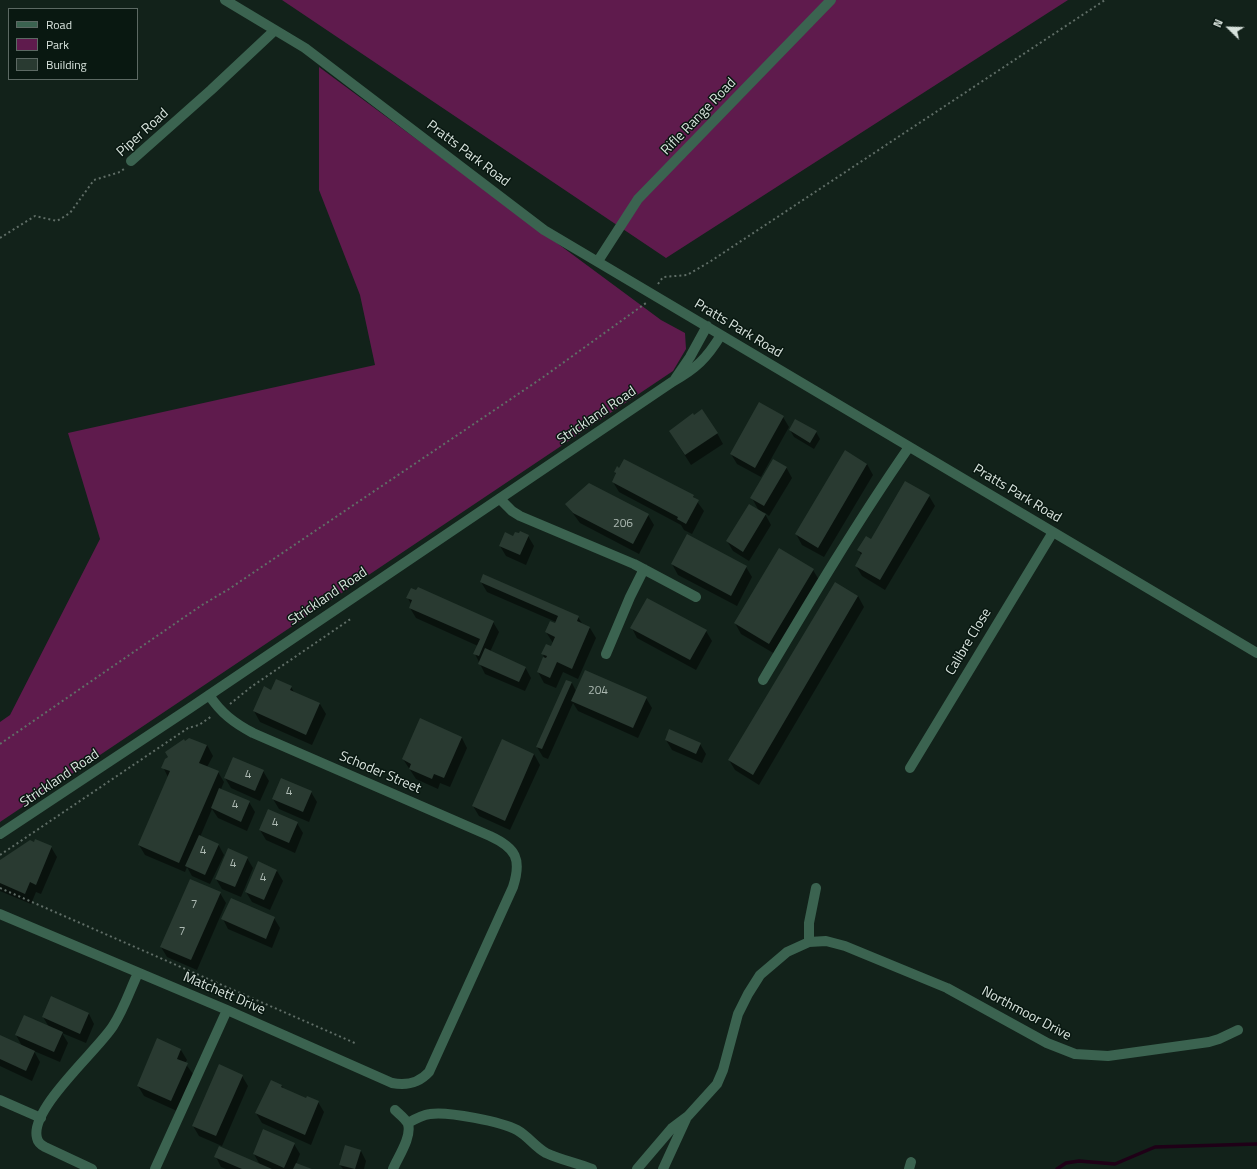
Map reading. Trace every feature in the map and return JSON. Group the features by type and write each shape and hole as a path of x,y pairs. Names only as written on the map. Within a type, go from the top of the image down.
{"street":[{"name":"Pratts Park Road","path":"225,0 305,48 544,230 1257,653"},
{"name":"Rifle Range Road","path":"598,261 638,199 831,0"},
{"name":"Piper Road","path":"131,160 211,90 275,30"},
{"name":"Strickland Road","path":"672,382 690,357 707,326"},
{"name":"Strickland Road","path":"0,834 209,695 672,382 689,373 711,352 721,335"},
{"path":"763,680 816,590 893,468 909,447"},
{"path":"500,499 512,511 520,516 644,569 696,597"},
{"name":"Calibre Close","path":"910,768 1053,532"},
{"path":"606,654 630,597 644,569"},
{"name":"Schoder Street","path":"209,695 220,710 238,725 252,733 498,839 511,850 518,862 518,869 513,887 434,1066"},
{"path":"809,942 808,929 816,888"},
{"name":"Matchett Drive","path":"0,914 227,1010 392,1083 405,1084 418,1081 434,1066"},
{"name":"Northmoor Drive","path":"637,1169 672,1128 688,1116 717,1084 723,1070 738,1014 754,984 777,959 797,946 809,942 826,941 845,946 947,988 1047,1043 1076,1054 1108,1056 1209,1042 1238,1030"},
{"path":"92,1169 54,1152 39,1143 36,1138 37,1130 41,1118 54,1096 103,1040 113,1026 138,973"},
{"path":"155,1169 227,1010"},
{"path":"0,1100 41,1118"},
{"path":"393,1169 407,1137 408,1123 395,1110"},
{"path":"408,1123 429,1114 442,1113 501,1124 528,1136 540,1149 547,1153 592,1169"},
{"name":"Northmoor Drive","path":"663,1169 688,1116"}],"path":[{"path":"652,294 663,277 687,275 711,262 1105,0"},
{"name":"Piper Road","path":"0,238 35,216 58,221 70,213 94,180 120,172 131,160"},
{"path":"0,744 202,605 229,589 542,378 641,308"},
{"path":"0,855 188,728 198,725 352,618"},
{"path":"0,888 357,1044"}],"green space":[{"path":"282,0 1068,0 666,258"},
{"path":"319,67 661,320 685,333 686,349 673,371 0,822 0,722 10,715 100,539 68,433 375,365 360,295 319,190"}],"building":[{"path":"759,402 784,416 755,468 730,454"},
{"path":"702,409 718,433 685,455 669,431 693,413 694,415"},
{"path":"795,419 817,431 810,443 789,430"},
{"path":"845,450 867,464 818,548 795,534"},
{"path":"624,459 694,495 693,497 699,500 686,524 677,519 678,517 612,482 617,466 619,468"},
{"path":"773,459 787,467 764,506 750,498"},
{"path":"905,481 930,495 880,580 855,566 862,553 857,550 866,536 871,539"},
{"path":"589,483 649,514 633,544 573,513 565,504"},
{"path":"749,504 766,514 743,552 726,541"},
{"path":"520,531 529,535 520,555 499,546 505,532 513,536 515,532 519,533"},
{"path":"687,534 747,566 731,596 671,564"},
{"path":"779,548 814,569 769,644 734,623"},
{"path":"483,574 579,616 577,621 590,627 572,669 557,662 550,678 537,672 543,657 546,658 547,656 541,654 546,644 551,646 555,637 545,632 550,621 555,623 558,616 480,582"},
{"path":"835,582 858,596 753,775 728,760"},
{"path":"418,587 494,621 479,656 473,654 480,639 409,608 412,600 406,598 411,588 416,590"},
{"path":"647,598 707,630 690,660 630,628"},
{"path":"485,648 526,667 519,682 478,664"},
{"path":"585,670 647,697 633,728 571,701"},
{"path":"276,679 292,686 290,690 320,703 306,735 253,711 264,686 271,690"},
{"path":"566,680 572,682 542,749 536,747"},
{"path":"420,718 462,737 444,778 434,774 432,779 409,769 411,764 402,759"},
{"path":"669,729 701,743 696,754 665,740"},
{"path":"189,738 207,745 199,763 219,771 179,863 138,845 170,771 161,768 165,759 168,757 165,752 184,739 185,741"},
{"path":"502,739 534,754 505,821 472,806"},
{"path":"233,757 264,770 255,791 224,778"},
{"path":"281,778 312,791 303,812 272,799"},
{"path":"219,788 250,801 241,822 211,808"},
{"path":"268,809 298,822 289,843 259,830"},
{"path":"199,835 219,844 205,875 185,866"},
{"path":"35,839 52,846 36,885 30,882 25,894 0,883 0,860 30,840 34,842"},
{"path":"228,848 248,857 235,887 215,879"},
{"path":"258,861 277,870 264,900 245,892"},
{"path":"190,879 221,892 191,960 160,947"},
{"path":"231,898 275,917 266,939 221,919"},
{"path":"51,996 89,1013 80,1034 42,1017"},
{"path":"24,1015 63,1032 54,1052 15,1035"},
{"path":"0,1035 35,1051 26,1071 0,1059"},
{"path":"157,1038 181,1049 177,1059 188,1063 171,1101 137,1086"},
{"path":"219,1064 243,1075 216,1136 192,1126"},
{"path":"271,1080 282,1085 281,1087 306,1098 307,1096 319,1101 305,1135 255,1113"},
{"path":"263,1129 295,1143 284,1168 253,1154"},
{"path":"345,1145 361,1150 355,1169 339,1165"},
{"path":"219,1146 272,1169 242,1169 214,1157"},
{"path":"296,1163 312,1169 293,1169"}],"waterway":[{"path":"1057,1169 1066,1163 1079,1161 1115,1164 1155,1147 1257,1144"}]}
